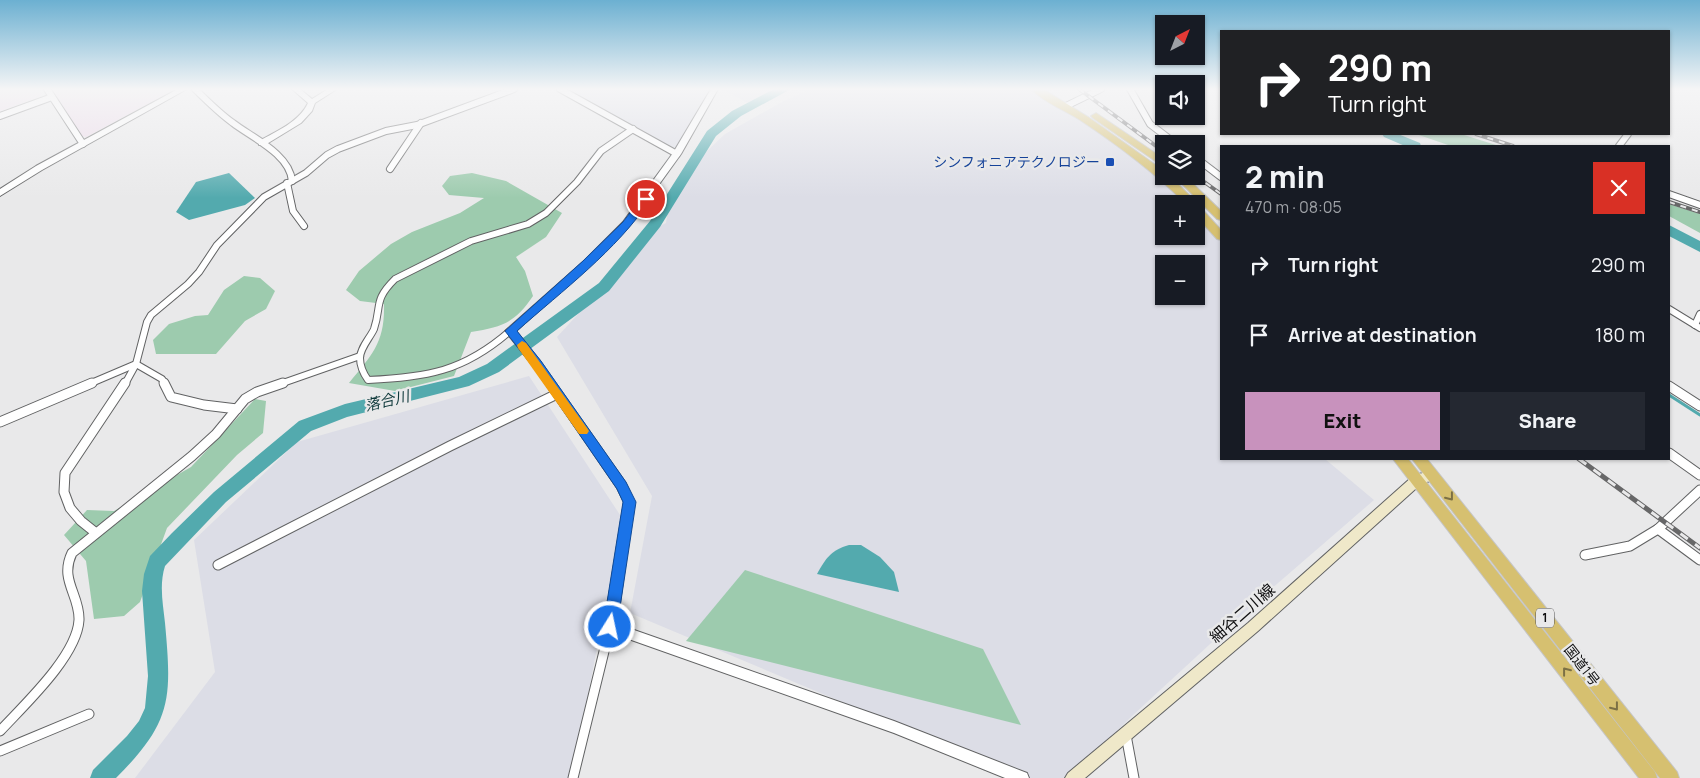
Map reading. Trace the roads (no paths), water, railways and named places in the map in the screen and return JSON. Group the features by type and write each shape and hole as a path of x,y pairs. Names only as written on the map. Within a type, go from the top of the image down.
{"highway":[{"path":"1097,125 1155,169"},
{"path":"1111,125 1155,157"},
{"path":"1173,185 1183,195"},
{"path":"1188,185 1220,215"},
{"path":"1205,219 1220,235"},
{"name":"国道1号","path":"1401,460 1649,778"},
{"name":"国道1号","path":"1420,460 1671,778"}],"main road":[{"name":"細谷二川線","path":"1073,778 1253,627 1417,480 1432,475"}],"street":[{"path":"71,125 83,144"},
{"path":"0,193 39,168 118,125"},
{"path":"237,125 272,150 290,172 292,176 290,182 293,211 304,226"},
{"path":"262,142 292,125"},
{"path":"96,533 78,518 64,498 65,473 124,387 136,364 147,322 151,315 200,272 217,245 255,205 275,188 306,173 338,148 386,131 411,125"},
{"path":"390,169 419,125"},
{"path":"625,125 677,154"},
{"path":"632,129 601,151 578,182 546,213 528,224 459,246 395,280 386,288 378,302 374,328 360,356 363,373 368,380 410,378 460,363 486,350 580,269 626,224 677,154 694,125"},
{"path":"1152,125 1164,135"},
{"path":"1205,164 1220,175"},
{"path":"1670,194 1700,205"},
{"path":"1670,310 1698,326 1700,314"},
{"path":"510,331 534,360 621,485 629,502 610,627 573,778"},
{"path":"0,731 33,698 72,643 79,620 67,572 69,558 72,553 192,456 216,434 246,399 257,392 360,356"},
{"path":"136,364 162,379 171,397 204,406 237,409"},
{"path":"0,422 136,364"},
{"path":"1670,387 1700,406"},
{"path":"218,565 557,394"},
{"path":"1670,454 1700,475"},
{"path":"1585,555 1630,546 1658,529 1700,490"},
{"path":"1658,529 1700,560"},
{"path":"610,627 894,727 1022,778"},
{"path":"0,751 89,714"},
{"path":"1126,735 1134,778"}],"water":[{"path":"229,173 255,198 245,205 189,220 176,212 196,182"},
{"path":"849,545 861,545 880,557 894,572 899,592 817,574 830,555 838,549"}],"waterway":[{"name":"落合川","path":"101,778 141,736 151,720 155,708 158,676 152,591 153,574 157,562 178,539 220,497 305,426 345,411 463,382 493,368 604,287 655,224 711,134 720,125"},
{"path":"1390,135 1413,145"},
{"path":"1670,231 1700,247"},
{"path":"1670,396 1700,415"}],"railway":[{"path":"1128,125 1155,145"},
{"path":"1479,135 1510,145"},
{"path":"1205,182 1220,193"},
{"path":"1670,202 1700,212"},
{"path":"1580,460 1700,548"}],"place":[{"name":"シンフォニアテクノロジー","path":"1110,162"}]}
